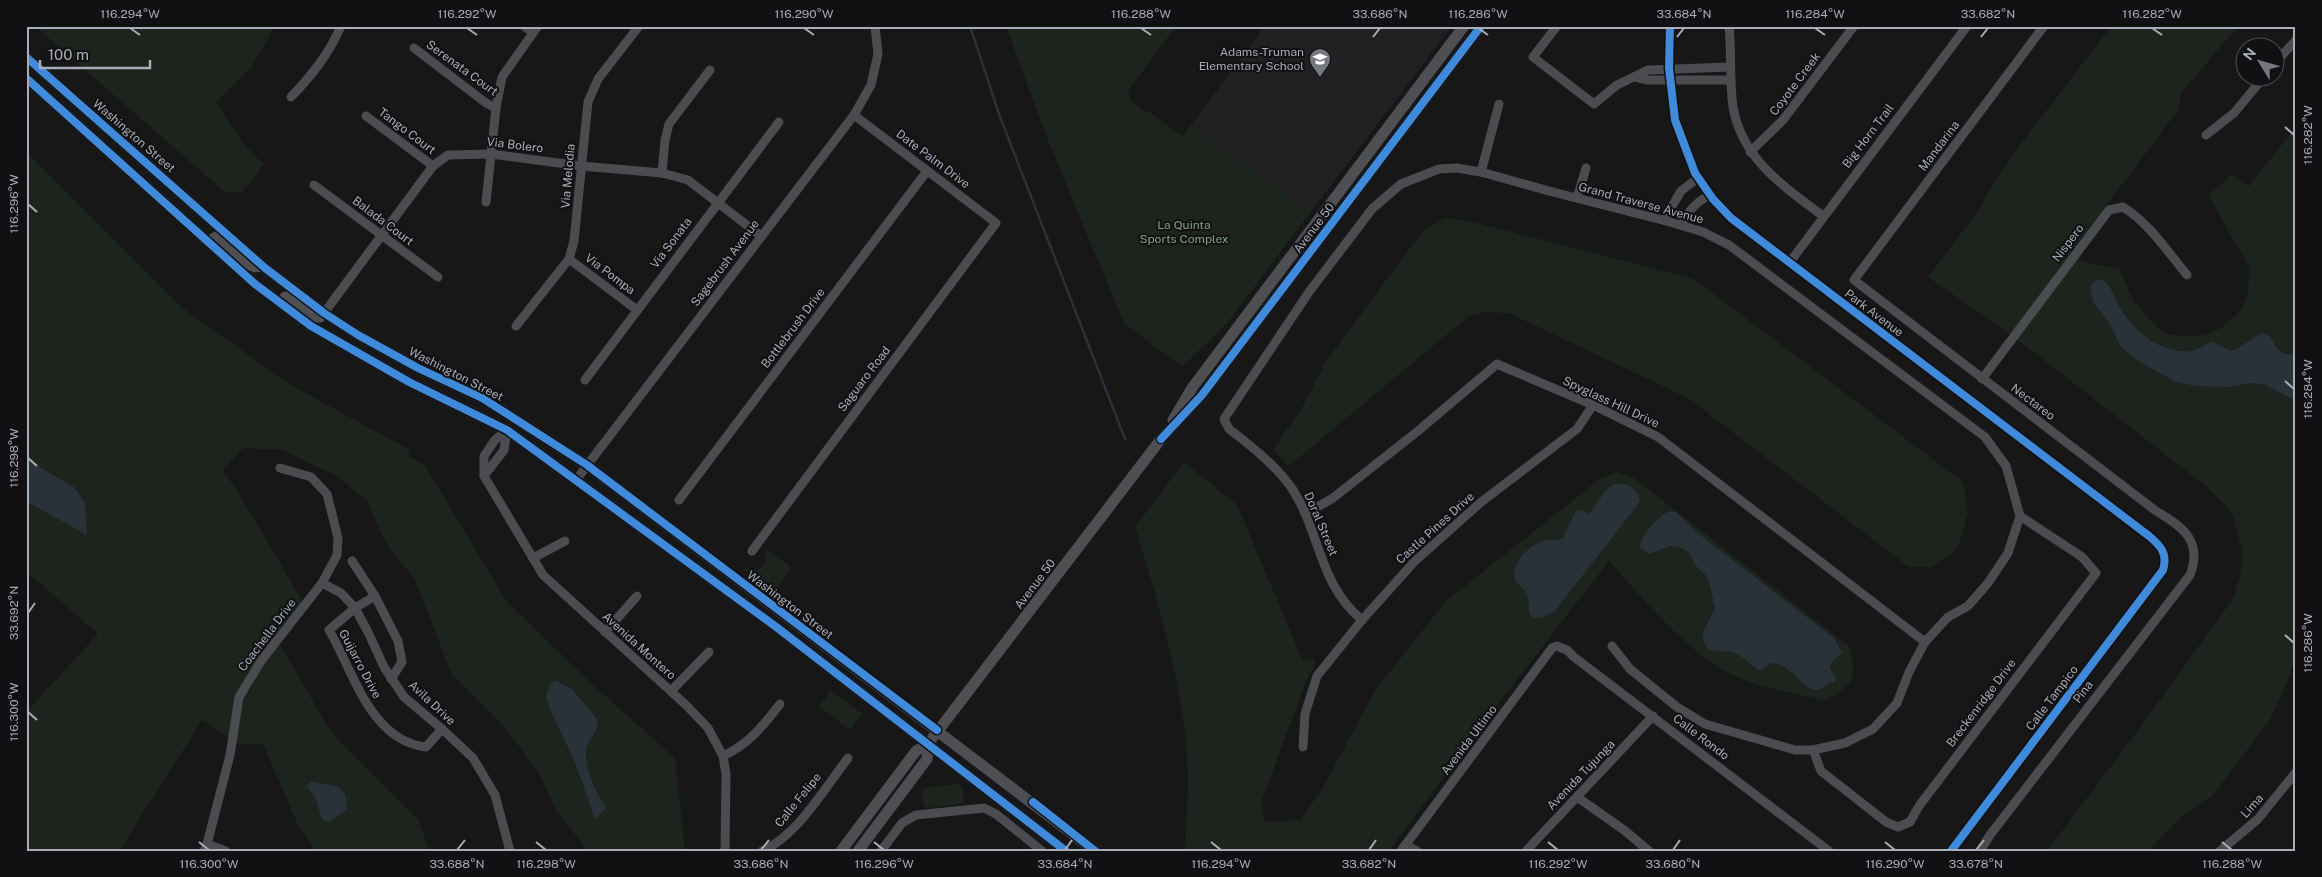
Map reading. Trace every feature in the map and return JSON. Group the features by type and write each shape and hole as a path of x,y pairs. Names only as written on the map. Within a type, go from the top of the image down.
{"main road":[{"name":"Avenue 50","path":"1162,439 1192,388 1464,26"},
{"name":"Avenue 50","path":"841,851 916,751 928,744 937,730 1025,620 1162,439 1202,395 1480,26"},
{"name":"Washington Street","path":"26,57 264,266 324,313 358,335 409,363 482,398 587,465 1095,851"},
{"name":"Washington Street","path":"26,78 269,294 311,326 401,377 507,430 775,626 1066,851"},
{"path":"209,241 219,237 250,265 264,266"},
{"path":"269,294 280,294 317,318 324,313"},
{"name":"Avenue 50","path":"858,851 927,759 928,744"}],"street":[{"path":"291,97 308,80 329,53 342,26"},
{"path":"486,202 496,108 502,77 536,30 524,26"},
{"name":"Via Melodia","path":"516,326 569,259 574,241 581,166 591,93 598,79 639,26"},
{"name":"Sagebrush Avenue","path":"576,480 854,115 871,85 878,54 876,26"},
{"path":"1557,26 1533,57 1594,104 1617,85 1648,70 1730,66"},
{"name":"Park Avenue","path":"1670,26 1669,68 1675,120 1698,178 1710,195 1731,218 2149,536 2162,548 2165,556"},
{"path":"1729,26 1733,107 1741,133 1750,152 1770,175 1823,216"},
{"name":"Coyote Creek","path":"1750,152 1783,120 1854,26"},
{"name":"Big Horn Trail","path":"1790,262 1967,26"},
{"name":"Mandarina","path":"1854,280 2044,26"},
{"path":"2284,53 2296,40"},
{"name":"Serenata Court","path":"414,48 486,103 496,108"},
{"path":"662,173 665,140 669,124 710,70"},
{"path":"1635,77 1648,80 1731,80"},
{"path":"2206,135 2234,113 2255,88"},
{"path":"1481,172 1499,104"},
{"name":"Date Palm Drive","path":"854,115 996,223"},
{"name":"Tango Court","path":"366,116 433,166"},
{"name":"Via Sonata","path":"585,380 779,122"},
{"name":"Via Bolero","path":"324,313 433,166 448,155 491,154 581,166 662,173 688,180 718,201 761,236"},
{"name":"Grand Traverse Avenue","path":"1225,424 1226,414 1309,292 1372,209 1401,184 1439,169 1456,168 1481,172 1664,220 1703,232 1729,245 1984,437 2006,466 2020,516"},
{"path":"1577,198 1586,168"},
{"name":"Bottlebrush Drive","path":"679,500 927,171"},
{"path":"1664,220 1681,192 1698,178"},
{"name":"Balada Court","path":"314,185 438,277"},
{"path":"1681,225 1686,214 1697,202 1710,195"},
{"name":"Nispero","path":"1982,379 2109,210 2123,207 2133,213 2151,229 2187,275"},
{"name":"Saguaro Road","path":"752,551 996,223"},
{"name":"Via Pompa","path":"569,259 637,310"},
{"name":"Nectareo","path":"1854,280 2156,511 2172,520 2186,532 2193,546"},
{"name":"Spyglass Hill Drive","path":"1305,514 1333,498 1418,431 1497,364 1658,437 1924,642"},
{"name":"Castle Pines Drive","path":"1303,747 1305,714 1317,676 1362,620 1414,562 1480,503 1577,429 1593,406"},
{"name":"Doral Street","path":"1225,424 1285,480 1305,514 1339,596 1362,620"},
{"path":"484,476 504,450 507,430"},
{"path":"484,476 484,456 495,440 507,430"},
{"name":"Coachella Drive","path":"206,848 230,755 239,697 261,661 322,583 337,555 338,538 327,494 311,477 280,468"},
{"name":"Avenida Montero","path":"484,476 543,575 556,589 671,691 708,728 724,756 726,774 725,851"},
{"path":"1612,646 1630,669 1677,707 1705,724 1795,750 1813,750 1846,743 1873,729 1896,703 1908,672 1924,642 1948,617 1968,606 1988,583 2008,553 2020,516"},
{"name":"Breckenridge Drive","path":"1813,750 1822,771 1886,822 1898,827 1910,822 1919,806 2096,572 2082,557 2020,516"},
{"path":"533,558 565,541"},
{"name":"Pina","path":"1980,851 1990,835 2190,575 2195,560 2193,546"},
{"name":"Calle Tampico","path":"1951,851 2163,570 2165,556"},
{"path":"352,561 375,596 398,641 402,662 391,678"},
{"name":"Avila Drive","path":"322,583 341,593 355,608 391,678 404,697 473,758 495,795 510,851"},
{"path":"355,608 375,596"},
{"path":"605,632 636,596"},
{"name":"Guijarro Drive","path":"355,608 328,630 370,709 388,729 414,745 426,747 442,729"},
{"name":"Calle Rondo","path":"1556,646 1567,650 1653,716 1819,848 1829,851"},
{"name":"Avenida Ultimo","path":"1403,848 1552,648 1556,646"},
{"path":"671,691 709,652"},
{"path":"724,756 740,748 761,730 780,704"},
{"name":"Avenida Tujunga","path":"1526,851 1618,756 1653,716"},
{"name":"Calle Felipe","path":"762,851 775,845 795,826 848,758"},
{"name":"Lima","path":"2220,851 2258,819 2296,772"},
{"path":"1577,797 1624,830 1649,851"},
{"path":"880,851 902,823 916,815 984,808 996,814 1042,851"},
{"path":"206,848 226,851"},
{"path":"1403,848 1417,851"}],"shaded area":[{"name":"Adams-Truman Elementary School","path":"1265,26 1444,26 1449,30 1310,213 1191,125"},
{"path":"2098,279 2109,286 2125,315 2140,332 2158,345 2169,349 2191,351 2213,342 2231,351 2264,333 2272,340 2279,351 2296,354 2296,401 2264,384 2251,383 2229,387 2196,386 2176,382 2137,360 2121,347 2109,322 2093,302 2090,286"},
{"path":"26,454 41,468 74,487 85,503 87,535 26,501"},
{"path":"1614,484 1623,484 1631,487 1639,496 1640,501 1554,612 1543,617 1532,618 1525,590 1515,580 1515,568 1518,562 1527,551 1538,543 1563,538 1576,511 1581,510 1589,514 1607,489"},
{"path":"1670,511 1676,512 1695,531 1834,638 1842,652 1833,660 1830,668 1836,677 1835,681 1820,689 1813,690 1802,683 1789,670 1778,664 1771,663 1763,670 1758,670 1735,653 1714,651 1706,646 1703,632 1715,608 1709,582 1705,574 1697,567 1689,553 1682,548 1670,546 1649,554 1640,548 1643,537 1650,526"},
{"path":"556,681 572,689 596,718 597,727 586,748 586,760 592,782 606,808 595,819 575,762 546,697 550,683"},
{"path":"310,781 339,787 345,795 347,809 329,823 322,819 315,797 307,787"}],"green space":[{"path":"35,26 275,26 251,67 216,102 244,143 264,164 242,192 225,192"},
{"name":"La Quinta Sports Complex","path":"1006,26 1176,26 1128,91 1130,100 1146,113 1148,111 1182,136 1191,125 1310,213 1228,322 1182,367 1124,323 1047,138"},
{"path":"2114,26 2238,26 2181,93 2179,109 2072,251 2084,262 2119,269 2134,302 2158,328 2170,335 2204,335 2223,327 2240,311 2248,294 2249,267 2208,195 2232,175 2249,186 2296,127 2296,656 2270,720 2213,795 2180,818 2148,851 2047,851 2233,599 2240,576 2243,553 2231,510 2207,487 2021,342 1928,277 1981,207 1991,187 2014,153 2103,37"},
{"path":"26,152 181,307 291,385 410,450 407,456 425,465 508,603 591,683 675,758 685,851 588,851 556,810 540,775 505,727 451,673 415,580 384,540 367,500 335,475 282,450 243,448 223,470 245,503 305,605 277,640 331,732 418,819 429,851 316,851 298,825 263,744 239,744 202,720 119,851 26,851 26,712 98,634 26,571"},
{"path":"1445,218 1465,220 1694,279 1963,482 1968,512 1958,548 1932,567 1909,567 1688,398 1511,314 1486,311 1469,316 1289,466 1273,450 1303,406 1325,363 1409,249 1426,229"},
{"path":"1184,462 1237,505 1303,661 1313,658 1315,664 1307,679 1261,803 1265,822 1300,820 1323,788 1374,692 1445,602 1601,478 1617,472 1634,478 1850,647 1853,674 1848,685 1825,701 1757,684 1727,672 1708,660 1672,629 1609,561 1498,704 1389,851 1184,851 1188,789 1184,726 1170,650 1135,527"},
{"path":"766,548 792,568 774,592 744,570 745,567 756,570 763,566 766,561"},
{"path":"831,691 862,714 850,730 819,706"},
{"path":"959,784 962,787 964,801 961,804 927,808 924,806 922,791 925,788"}],"waterway":[{"path":"970,26 999,114 1125,439"}],"cycle path":[{"path":"1161,439 1202,395 1481,26"},
{"path":"1670,26 1669,68 1675,120 1695,173 1713,199 1731,218 2149,536 2157,543 2164,555 2163,570 1951,851"},
{"path":"26,57 265,268 324,313 358,335 418,368 482,398 587,465 937,730"},
{"path":"26,78 255,284 311,326 409,382 507,430 775,626 1066,851"},
{"path":"1033,802 1095,851"}],"place":[{"name":"Adams-Truman Elementary School","path":"1320,78"}]}
